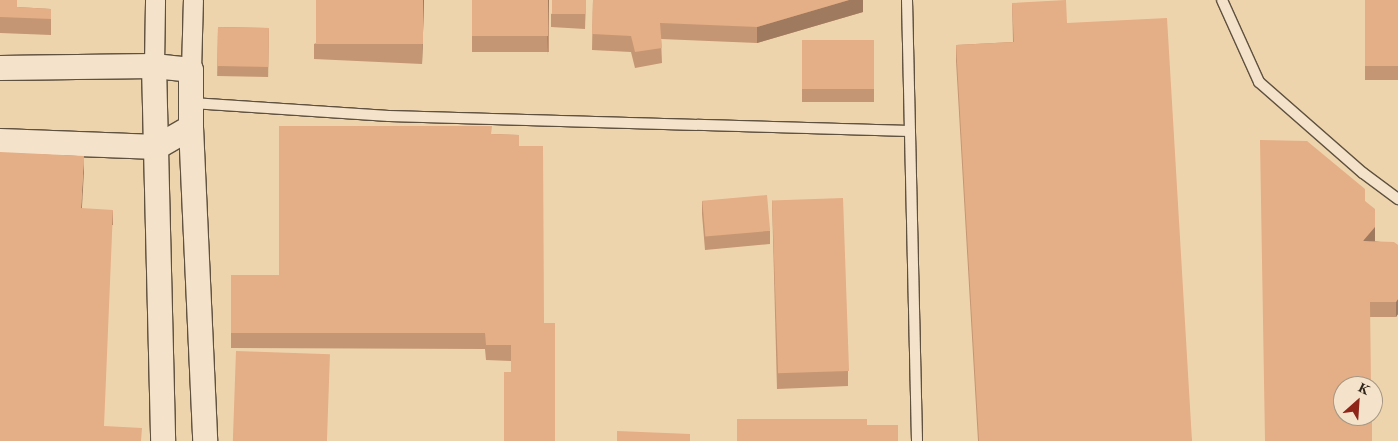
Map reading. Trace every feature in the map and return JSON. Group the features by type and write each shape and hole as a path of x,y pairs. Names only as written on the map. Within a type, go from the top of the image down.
{"street":[{"path":"155,0 154,66 163,441"},
{"path":"193,0 191,127 205,441"},
{"path":"0,68 154,66 192,70"},
{"path":"0,141 157,147 191,127"}],"lane":[{"path":"908,0 918,441"},
{"path":"1222,0 1259,82 1363,173 1398,199"},
{"path":"192,104 389,116 910,131"}],"building":[{"path":"0,0 17,0 17,7 51,9 51,19 0,17"},
{"path":"316,0 423,0 423,44 316,44"},
{"path":"472,0 548,0 548,36 472,36"},
{"path":"552,0 586,0 586,14 552,14"},
{"path":"593,0 849,0 757,27 660,23 662,48 635,52 631,36 592,34"},
{"path":"1066,0 1067,23 1167,18 1192,441 979,441 956,45 1014,42 1012,3"},
{"path":"1365,0 1398,0 1398,66 1365,66"},
{"path":"218,27 269,28 268,67 217,66"},
{"path":"802,40 874,40 874,89 802,89"},
{"path":"279,126 492,126 491,134 519,135 519,146 543,146 544,323 555,323 555,441 504,441 504,372 511,372 511,345 486,345 485,333 231,333 231,275 279,275"},
{"path":"1260,140 1307,141 1365,189 1365,201 1375,209 1375,227 1363,241 1394,242 1398,245 1398,299 1396,302 1370,302 1371,376 1333,376 1333,426 1372,426 1372,441 1265,441"},
{"path":"0,152 84,156 81,208 113,210 104,426 142,428 141,441 0,441"},
{"path":"767,195 770,231 705,237 702,201"},
{"path":"843,198 849,371 778,373 772,200"},
{"path":"236,351 330,354 327,441 233,441"},
{"path":"737,419 867,419 867,425 898,425 898,441 737,441"},
{"path":"617,431 690,434 690,441 617,441"}]}
